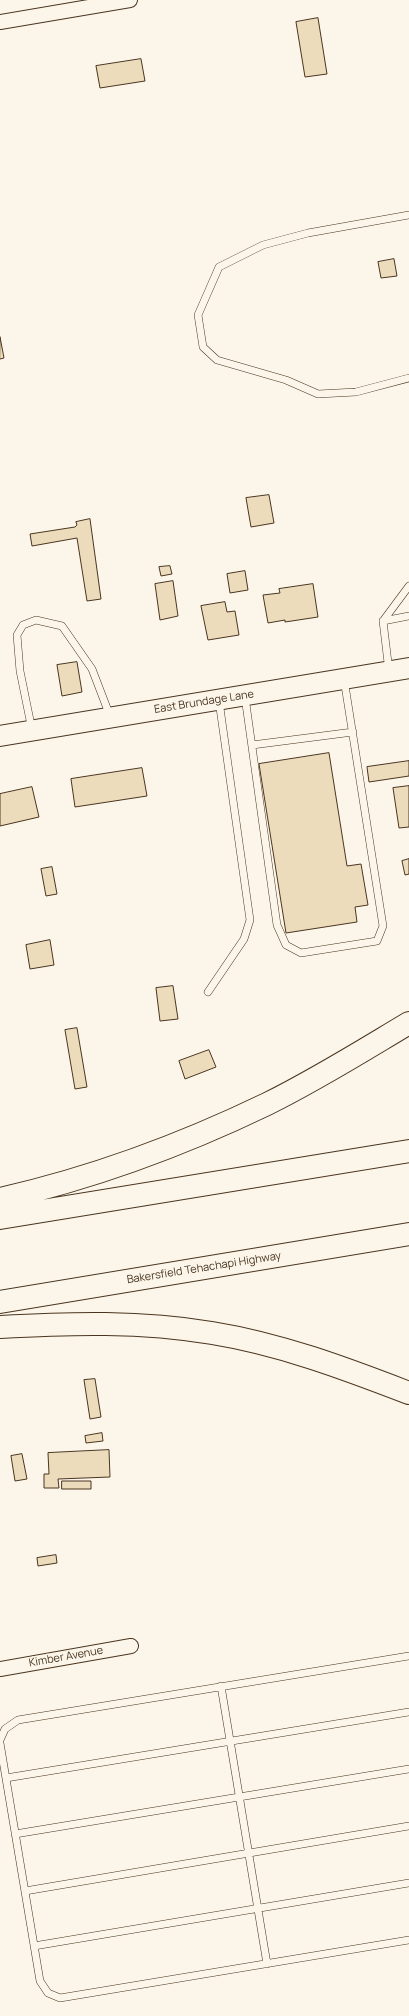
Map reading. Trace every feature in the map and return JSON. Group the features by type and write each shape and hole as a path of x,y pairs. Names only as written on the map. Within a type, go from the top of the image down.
{"highway":[{"path":"0,1199 100,1172 157,1152 213,1129 311,1081 409,1023"},
{"path":"0,1218 409,1151"},
{"name":"Bakersfield Tehachapi Highway","path":"0,1302 409,1234"},
{"path":"0,1327 112,1323 162,1326 212,1333 261,1343 310,1356 409,1393"}],"main road":[{"name":"East Brundage Lane","path":"0,736 409,668"}],"street":[{"path":"0,22 130,0"},
{"name":"Kimber Avenue","path":"0,1669 131,1646"}],"lane":[{"path":"409,215 308,233 263,245 219,267 198,315 203,347 217,360 286,380 318,394 356,392 409,378"},
{"path":"389,671 383,621 409,586"},
{"path":"383,621 409,616"},
{"path":"32,730 20,671 17,635 23,625 36,620 62,626 92,669 111,717"},
{"path":"245,695 277,925 286,945 301,953 377,941 383,926 344,678"},
{"path":"208,992 244,939 250,920 218,699"},
{"path":"252,745 353,732"},
{"path":"409,1656 18,1720 5,1729 0,1741 40,1981 48,1993 60,1998 409,1940"},
{"path":"221,1686 267,1964"},
{"path":"6,1778 409,1712"},
{"path":"15,1834 409,1769"},
{"path":"24,1890 409,1826"},
{"path":"34,1946 409,1883"}],"building":[{"path":"318,18 327,74 305,77 296,22"},
{"path":"141,59 145,81 100,88 96,66"},
{"path":"394,259 397,276 381,278 378,262"},
{"path":"0,337 4,358 0,359"},
{"path":"269,495 274,523 251,527 246,498"},
{"path":"90,519 101,599 87,601 77,538 32,546 30,534 75,527 77,525 76,522"},
{"path":"170,566 172,574 161,576 159,567"},
{"path":"245,571 248,590 230,593 227,574"},
{"path":"173,581 178,616 160,620 155,584"},
{"path":"313,584 318,617 268,623 263,595 280,593 279,589"},
{"path":"225,602 227,612 235,611 239,635 208,640 201,606"},
{"path":"77,662 82,692 62,696 57,665"},
{"path":"329,753 347,866 361,864 368,905 355,907 357,922 286,933 259,764"},
{"path":"409,761 409,776 369,782 367,767"},
{"path":"142,768 147,796 75,807 71,779"},
{"path":"409,786 409,827 399,828 393,788"},
{"path":"32,787 39,817 0,826 0,794"},
{"path":"409,859 409,874 405,875 402,861"},
{"path":"52,867 57,894 46,896 41,869"},
{"path":"50,940 54,965 30,969 26,945"},
{"path":"173,986 178,1019 160,1021 156,988"},
{"path":"77,1028 87,1087 75,1089 65,1030"},
{"path":"209,1050 216,1067 185,1079 179,1061"},
{"path":"95,1379 101,1417 90,1419 84,1380"},
{"path":"102,1433 103,1441 86,1443 85,1436"},
{"path":"109,1450 110,1477 58,1479 59,1488 44,1488 44,1474 49,1474 48,1453"},
{"path":"22,1454 27,1479 15,1481 11,1456"},
{"path":"62,1481 91,1481 91,1489 62,1489"},
{"path":"56,1555 57,1563 38,1566 37,1558"}]}
